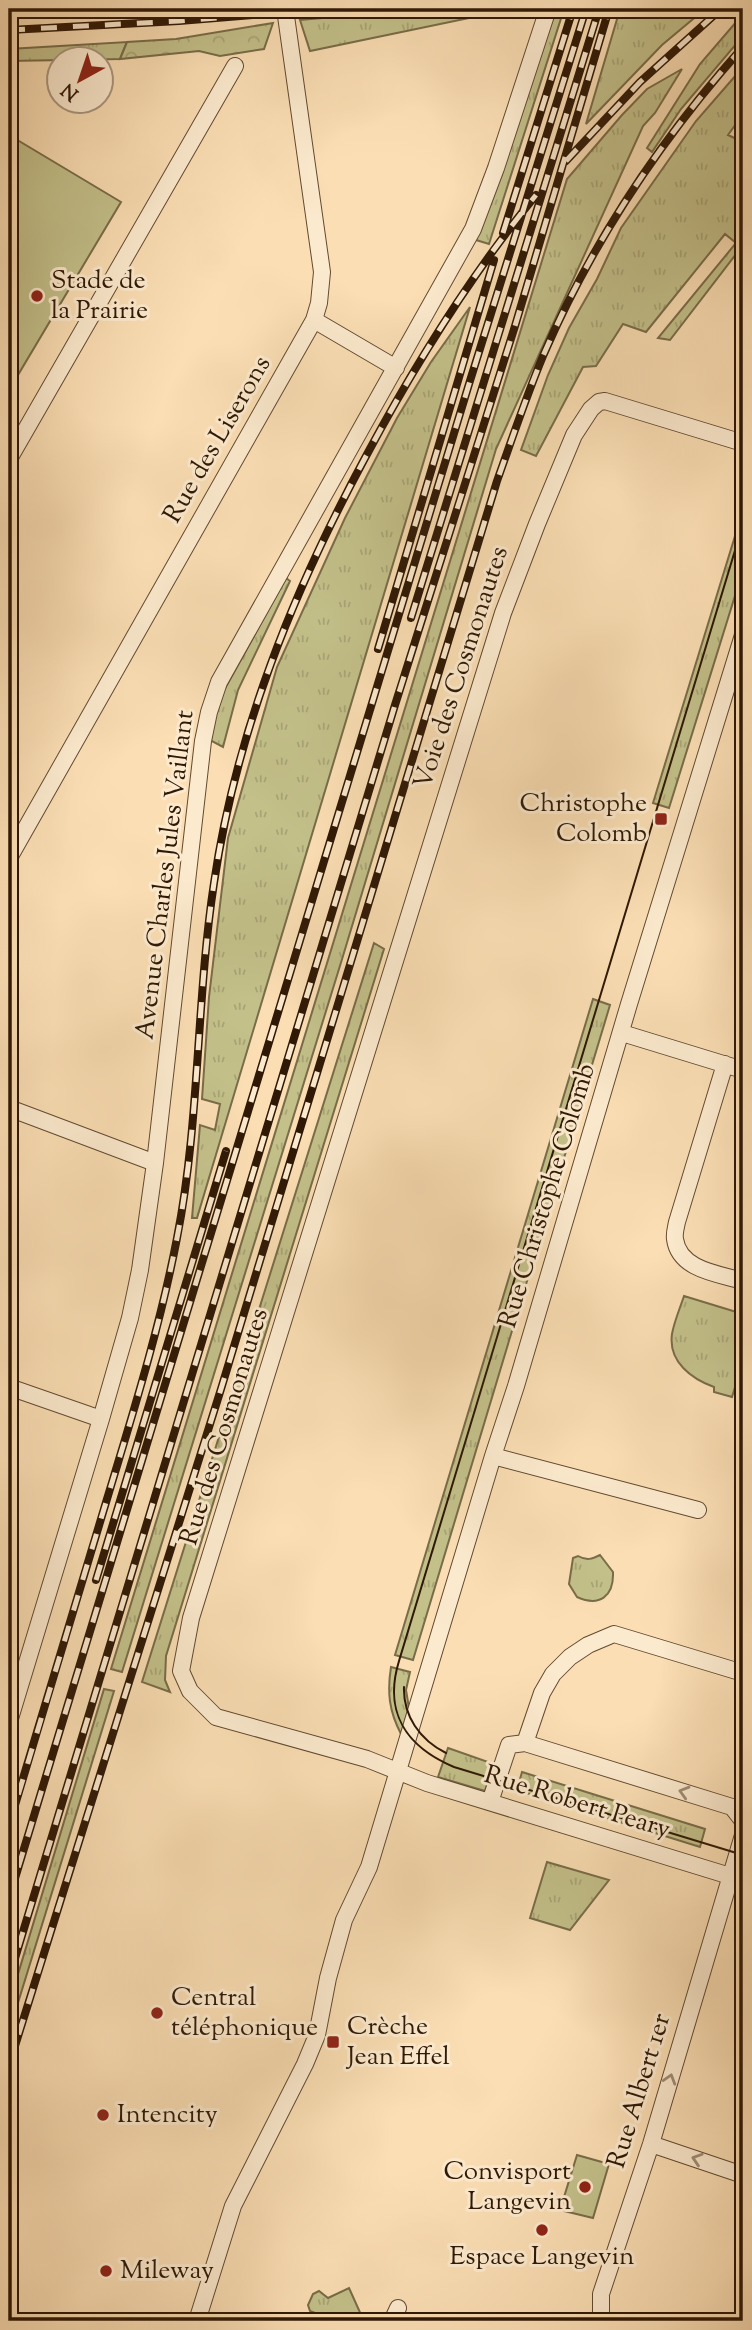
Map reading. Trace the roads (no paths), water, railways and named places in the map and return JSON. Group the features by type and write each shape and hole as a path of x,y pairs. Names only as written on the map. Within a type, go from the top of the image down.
{"street":[{"name":"Rue des Liserons","path":"9,858 314,320 319,303 322,272 285,9"},
{"name":"Avenue Charles Jules Vaillant","path":"9,1722 102,1419 130,1318 140,1270 155,1163 203,741 209,712 219,682 458,259 483,206 548,9"},
{"path":"9,459 235,66"},
{"path":"314,320 396,368"},
{"name":"Voie des Cosmonautes","path":"395,961 503,613 574,435 583,419 599,402 615,403 743,443"},
{"name":"Rue Christophe Colomb","path":"197,2321 233,2206 317,2035 328,1978 344,1920 369,1867 743,635"},
{"name":"Rue des Cosmonautes","path":"395,961 191,1618 181,1671 190,1690 216,1717 398,1770"},
{"path":"622,1033 743,1070"},
{"path":"725,1064 677,1222 675,1240 683,1258 696,1267 743,1281"},
{"path":"9,1108 155,1163"},
{"path":"9,1387 102,1419"},
{"path":"493,1456 698,1510"},
{"path":"525,1743 542,1693 553,1674 569,1657 614,1634 743,1673"},
{"path":"490,1802 509,1745 525,1743 719,1802 732,1807 743,1821"},
{"name":"Rue Robert Peary","path":"398,1770 428,1783 738,1878"},
{"name":"Rue Albert 1er","path":"601,2321 601,2294 738,1878 743,1835"},
{"path":"650,2144 743,2175"}],"tram line":[{"path":"743,524 399,1661 394,1697 403,1726 412,1738 437,1759 454,1767 743,1855"},
{"path":"404,1687 406,1708 415,1726 428,1741 446,1753"}],"railway":[{"path":"9,30 179,21 325,9"},
{"path":"503,233 573,9"},
{"path":"9,1898 469,384 586,9"},
{"path":"411,618 599,9"},
{"path":"9,1978 395,705 515,326 609,9"},
{"path":"566,161 640,82 721,9"},
{"path":"9,2065 221,1389 497,481 525,402 562,314 606,232 684,118 743,47"},
{"path":"9,1825 136,1402 170,1271 190,1150 214,883 224,827 252,718 291,612 365,458 444,322 488,257 536,195"},
{"path":"378,649 494,260"},
{"path":"96,1580 226,1151"}],"place":[{"name":"Stade de la Prairie","path":"37,296"},
{"name":"Christophe Colomb","path":"661,819"},
{"name":"Central téléphonique","path":"157,2013"},
{"name":"Crèche Jean Effel","path":"333,2042"},
{"name":"Intencity","path":"103,2115"},
{"name":"Convisport Langevin","path":"585,2187"},
{"name":"Espace Langevin","path":"542,2230"},
{"name":"Mileway","path":"106,2271"}]}
